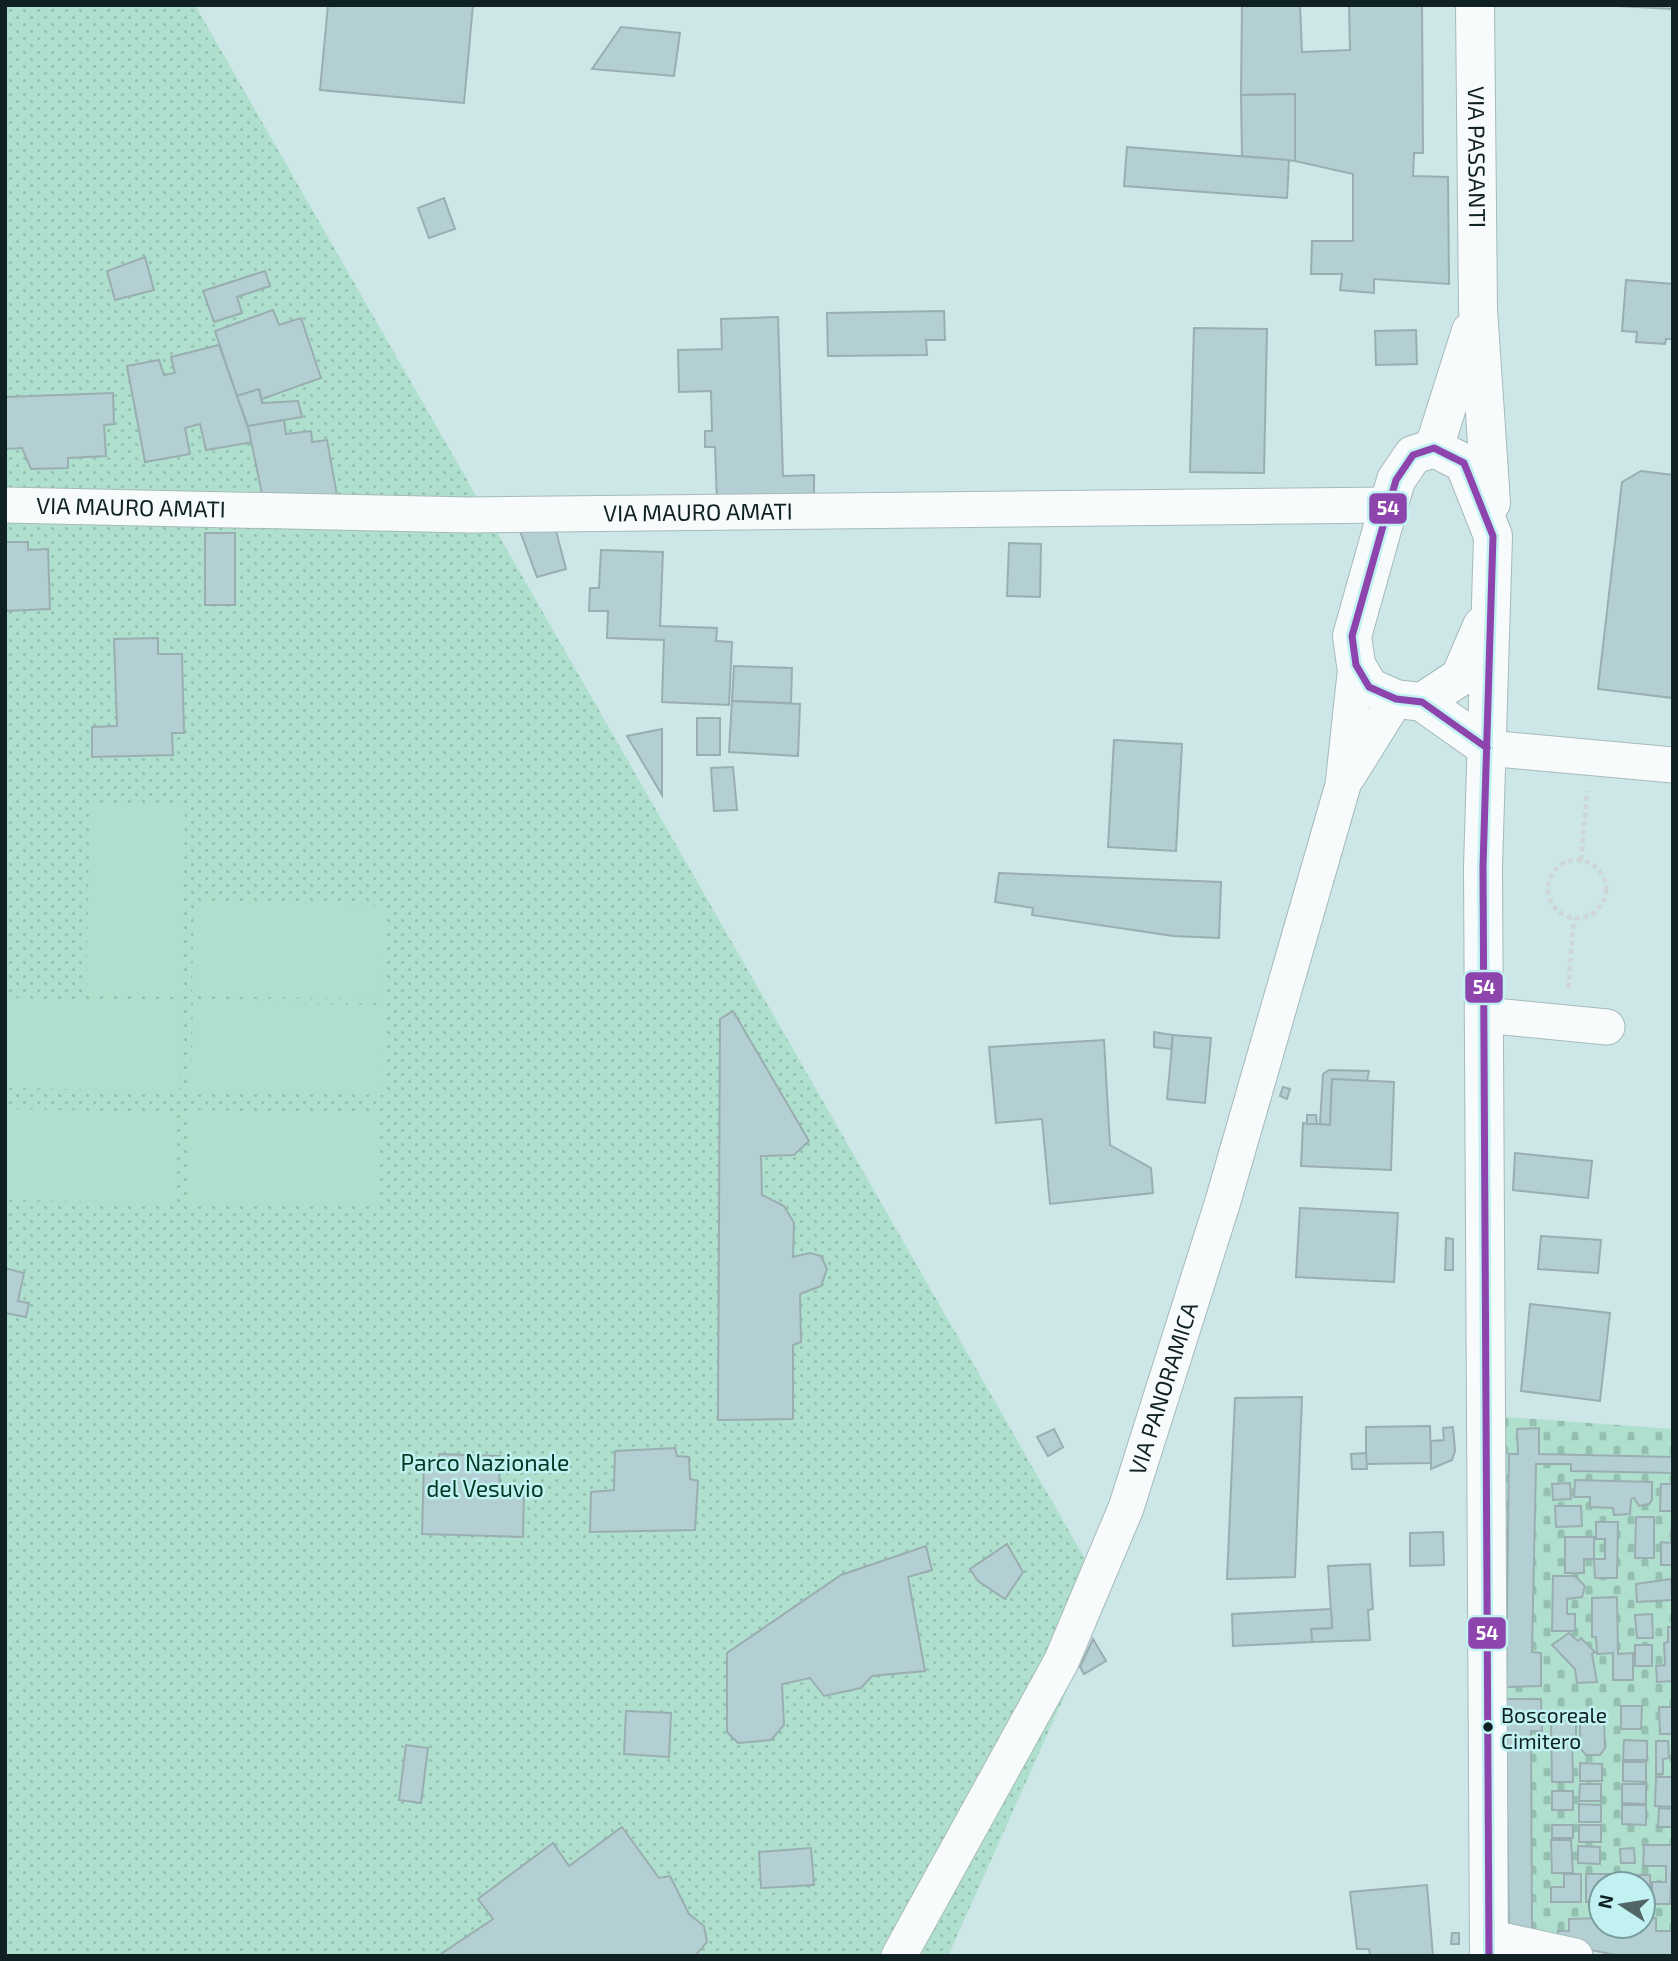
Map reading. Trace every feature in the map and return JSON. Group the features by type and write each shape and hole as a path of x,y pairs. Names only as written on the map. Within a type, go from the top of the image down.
{"main road":[{"name":"VIA PASSANTI","path":"1475,5 1478,309 1493,537 1483,867 1489,1947"},
{"name":"VIA PASSANTI","path":"1478,309 1434,448 1464,463 1493,537"},
{"path":"1434,448 1413,455 1396,480 1352,636 1356,665 1369,687 1409,701 1487,748"},
{"name":"VIA PASSANTI","path":"1409,701 1460,677 1491,604"}],"street":[{"name":"VIA MAURO AMATI","path":"5,505 470,515 1389,505"},
{"name":"VIA PANORAMICA","path":"899,1956 1061,1662 1126,1508 1223,1201 1343,785 1356,665"},
{"name":"VIA PANORAMICA","path":"1343,785 1409,701"},
{"path":"1487,748 1673,765"},
{"path":"1484,1014 1607,1027"},
{"path":"1489,1947 1575,1956"}],"path":[{"path":"1578,784 1587,789 1581,860"},
{"path":"1569,860 1581,860 1598,867 1605,880 1606,895 1594,912 1574,919 1559,913 1549,900 1547,884 1555,869 1569,860"},
{"path":"1568,989 1574,919"}],"green space":[{"name":"Parco Nazionale del Vesuvio","path":"5,5 195,5 1108,1599 948,1956 5,1956"},
{"path":"90,806 185,807 182,997 86,995"},
{"path":"194,902 385,906 383,999 192,996"},
{"path":"5,998 181,1001 179,1091 5,1088"},
{"path":"193,1002 385,1005 383,1095 191,1092"},
{"path":"5,1109 177,1112 176,1203 5,1200"},
{"path":"189,1110 380,1113 378,1206 188,1203"},
{"path":"1505,1417 1673,1429 1673,1956 1509,1932"}],"building":[{"path":"328,5 473,5 464,103 320,90"},
{"path":"1242,5 1300,5 1302,52 1350,50 1349,5 1422,5 1423,153 1414,153 1413,176 1448,177 1449,284 1374,279 1374,293 1340,290 1342,274 1311,274 1312,241 1353,241 1353,174 1295,161 1295,94 1241,95"},
{"path":"1598,5 1673,5 1673,9"},
{"path":"621,27 680,33 674,76 592,69"},
{"path":"1295,94 1295,161 1242,156 1241,95"},
{"path":"1127,147 1289,160 1287,198 1124,186"},
{"path":"444,198 455,229 429,238 418,208"},
{"path":"145,257 154,290 115,300 107,271"},
{"path":"265,271 270,286 237,297 242,313 214,322 203,291"},
{"path":"1626,280 1673,284 1673,339 1666,339 1665,344 1636,342 1637,332 1622,331"},
{"path":"273,310 279,325 301,318 321,378 262,399 259,389 237,396 215,331"},
{"path":"944,311 945,340 926,340 927,355 828,356 827,313"},
{"path":"778,317 783,476 814,475 814,500 717,503 715,447 705,447 705,431 712,431 711,391 679,392 678,350 722,349 721,319"},
{"path":"1194,328 1267,329 1264,473 1190,472"},
{"path":"1416,330 1417,364 1376,365 1375,331"},
{"path":"219,345 253,442 206,450 200,424 185,428 190,454 145,462 127,366 159,360 164,375 175,373 171,357"},
{"path":"259,389 262,403 298,401 302,417 248,426 237,396"},
{"path":"113,393 114,424 104,425 106,456 68,458 68,468 31,469 22,448 5,449 5,397"},
{"path":"284,420 286,434 311,431 312,442 327,440 338,501 263,499 248,426"},
{"path":"1641,471 1673,475 1673,698 1598,689 1622,482"},
{"path":"520,531 556,531 566,569 537,577"},
{"path":"205,533 235,533 235,605 205,605"},
{"path":"5,542 28,542 28,550 48,549 50,609 5,611"},
{"path":"1009,543 1041,544 1040,597 1007,596"},
{"path":"601,550 663,552 660,626 717,628 716,641 732,642 729,705 662,702 664,640 607,638 608,611 589,611 590,588 599,588"},
{"path":"158,638 158,654 182,654 184,733 172,733 173,755 92,757 92,727 117,726 114,639"},
{"path":"734,666 792,668 791,703 732,701"},
{"path":"732,701 800,704 798,756 729,752"},
{"path":"697,718 720,718 720,755 697,755"},
{"path":"662,729 662,795 627,736"},
{"path":"1114,740 1182,744 1176,851 1108,847"},
{"path":"733,767 737,810 714,811 711,768"},
{"path":"999,873 1221,882 1219,938 1173,936 1032,915 1033,908 995,902"},
{"path":"733,1011 809,1141 794,1155 761,1156 762,1195 784,1206 794,1223 793,1257 810,1253 821,1256 827,1269 821,1286 800,1294 801,1342 793,1345 793,1419 718,1420 720,1019"},
{"path":"1154,1032 1173,1035 1171,1049 1154,1047"},
{"path":"1173,1035 1211,1038 1205,1103 1167,1099"},
{"path":"1104,1040 1110,1145 1151,1168 1153,1193 1050,1204 1042,1119 996,1123 989,1047"},
{"path":"1329,1070 1369,1071 1367,1081 1332,1079 1330,1125 1320,1124 1323,1074"},
{"path":"1332,1079 1394,1082 1391,1170 1301,1166 1303,1123 1330,1125"},
{"path":"1283,1087 1290,1089 1287,1099 1280,1096"},
{"path":"1307,1115 1316,1115 1317,1124 1307,1124"},
{"path":"1515,1153 1592,1161 1588,1198 1513,1190"},
{"path":"1300,1208 1398,1213 1394,1282 1296,1277"},
{"path":"1541,1236 1601,1240 1598,1273 1538,1269"},
{"path":"1446,1238 1453,1239 1453,1270 1445,1270"},
{"path":"5,1268 24,1273 18,1301 29,1303 26,1317 5,1313"},
{"path":"1530,1304 1610,1313 1600,1401 1521,1391"},
{"path":"1302,1397 1295,1577 1227,1579 1235,1398"},
{"path":"1430,1426 1431,1463 1366,1464 1366,1427"},
{"path":"1453,1427 1455,1451 1452,1460 1431,1469 1431,1441 1444,1440 1443,1428"},
{"path":"1539,1428 1539,1454 1673,1457 1673,1473 1571,1471 1571,1464 1536,1464 1532,1652 1541,1653 1541,1686 1506,1687 1509,1454 1518,1454 1517,1429"},
{"path":"1054,1429 1063,1447 1048,1456 1037,1437"},
{"path":"675,1448 677,1456 689,1457 690,1479 698,1481 695,1530 590,1532 591,1492 614,1490 615,1451"},
{"path":"1366,1453 1367,1469 1352,1469 1351,1454"},
{"path":"439,1454 500,1456 499,1493 524,1493 523,1537 422,1534 424,1463 439,1463"},
{"path":"1575,1480 1652,1482 1652,1500 1649,1504 1639,1506 1634,1498 1631,1499 1630,1514 1614,1515 1613,1508 1590,1507 1590,1497 1574,1497"},
{"path":"1570,1483 1571,1499 1553,1500 1552,1484"},
{"path":"1661,1484 1673,1484 1673,1565 1661,1565 1661,1542 1671,1543 1672,1511 1660,1511"},
{"path":"1555,1506 1581,1506 1582,1526 1556,1527"},
{"path":"1636,1517 1654,1517 1654,1558 1635,1558"},
{"path":"1596,1522 1618,1522 1617,1578 1595,1578 1594,1559 1605,1559 1605,1539 1596,1539"},
{"path":"1443,1532 1444,1565 1410,1566 1410,1533"},
{"path":"1565,1537 1594,1537 1594,1559 1584,1559 1584,1573 1565,1573"},
{"path":"1007,1544 1023,1572 1005,1599 978,1581 970,1569"},
{"path":"926,1546 932,1570 908,1577 925,1671 872,1676 861,1688 824,1696 810,1678 782,1684 784,1725 771,1740 738,1743 727,1732 727,1653 841,1575"},
{"path":"1370,1564 1373,1609 1368,1610 1370,1640 1312,1642 1311,1629 1332,1628 1328,1566"},
{"path":"1553,1576 1575,1576 1585,1586 1582,1597 1567,1599 1567,1614 1575,1614 1575,1631 1552,1631"},
{"path":"1671,1579 1672,1600 1637,1602 1636,1584"},
{"path":"1617,1597 1618,1654 1633,1653 1633,1680 1613,1680 1613,1653 1597,1654 1596,1637 1592,1637 1592,1598"},
{"path":"1331,1609 1332,1628 1311,1629 1312,1642 1233,1646 1232,1614"},
{"path":"1652,1614 1653,1638 1637,1638 1635,1615"},
{"path":"1668,1627 1673,1627 1673,1681 1657,1682 1656,1666 1665,1665 1664,1643 1668,1642"},
{"path":"1569,1633 1578,1641 1581,1638 1595,1652 1592,1654 1597,1682 1577,1683 1575,1669 1552,1645"},
{"path":"1093,1639 1106,1661 1084,1674 1080,1667"},
{"path":"1635,1645 1652,1645 1652,1666 1635,1666"},
{"path":"1505,1699 1541,1699 1542,1731 1531,1731 1532,1932 1509,1932"},
{"path":"1621,1706 1642,1706 1641,1729 1621,1729"},
{"path":"1659,1707 1673,1707 1673,1734 1660,1734"},
{"path":"626,1711 671,1713 669,1757 624,1754"},
{"path":"1576,1720 1576,1738 1572,1738 1573,1782 1552,1782 1551,1721"},
{"path":"1580,1720 1604,1720 1605,1748 1600,1755 1586,1755 1580,1748"},
{"path":"1624,1740 1647,1741 1647,1760 1623,1760"},
{"path":"1656,1741 1668,1741 1669,1758 1663,1759 1663,1774 1656,1774"},
{"path":"406,1745 428,1748 421,1803 399,1800"},
{"path":"1623,1762 1646,1762 1646,1782 1623,1781"},
{"path":"1580,1763 1602,1764 1602,1781 1580,1781"},
{"path":"1656,1777 1673,1777 1673,1807 1655,1806"},
{"path":"1580,1784 1601,1784 1601,1801 1579,1801"},
{"path":"1622,1784 1646,1784 1646,1804 1622,1803"},
{"path":"1552,1791 1573,1791 1573,1810 1552,1810"},
{"path":"1579,1804 1601,1805 1601,1822 1579,1822"},
{"path":"1622,1805 1646,1805 1646,1825 1622,1824"},
{"path":"1659,1808 1673,1809 1673,1827 1658,1827"},
{"path":"1552,1825 1573,1825 1573,1838 1552,1838"},
{"path":"1579,1825 1601,1825 1601,1842 1579,1842"},
{"path":"622,1827 659,1878 670,1876 689,1914 704,1926 707,1942 696,1955 438,1956 493,1919 478,1899 553,1843 569,1866"},
{"path":"1551,1840 1571,1840 1573,1873 1552,1873"},
{"path":"1644,1845 1673,1845 1670,1904 1657,1904 1657,1882 1666,1882 1666,1866 1643,1866"},
{"path":"1578,1846 1600,1847 1600,1864 1578,1863"},
{"path":"811,1848 814,1885 761,1888 759,1852"},
{"path":"1634,1848 1635,1863 1621,1863 1620,1849"},
{"path":"1564,1874 1581,1874 1581,1902 1551,1902 1551,1887 1564,1887"},
{"path":"1427,1885 1433,1956 1370,1956 1369,1949 1357,1949 1350,1892"},
{"path":"1587,1918 1587,1940 1657,1940 1657,1931 1673,1931 1673,1956 1620,1956 1557,1943 1558,1931 1569,1931 1569,1919"},
{"path":"1452,1933 1459,1933 1459,1944 1451,1944"}],"transit line":[{"name":"54","path":"1487,748 1422,702 1396,699 1369,687 1356,665 1352,636 1396,480 1413,455 1434,448 1464,463 1493,536 1483,867 1489,1956"}],"place":[{"name":"Boscoreale Cimitero","path":"1488,1727"}]}
